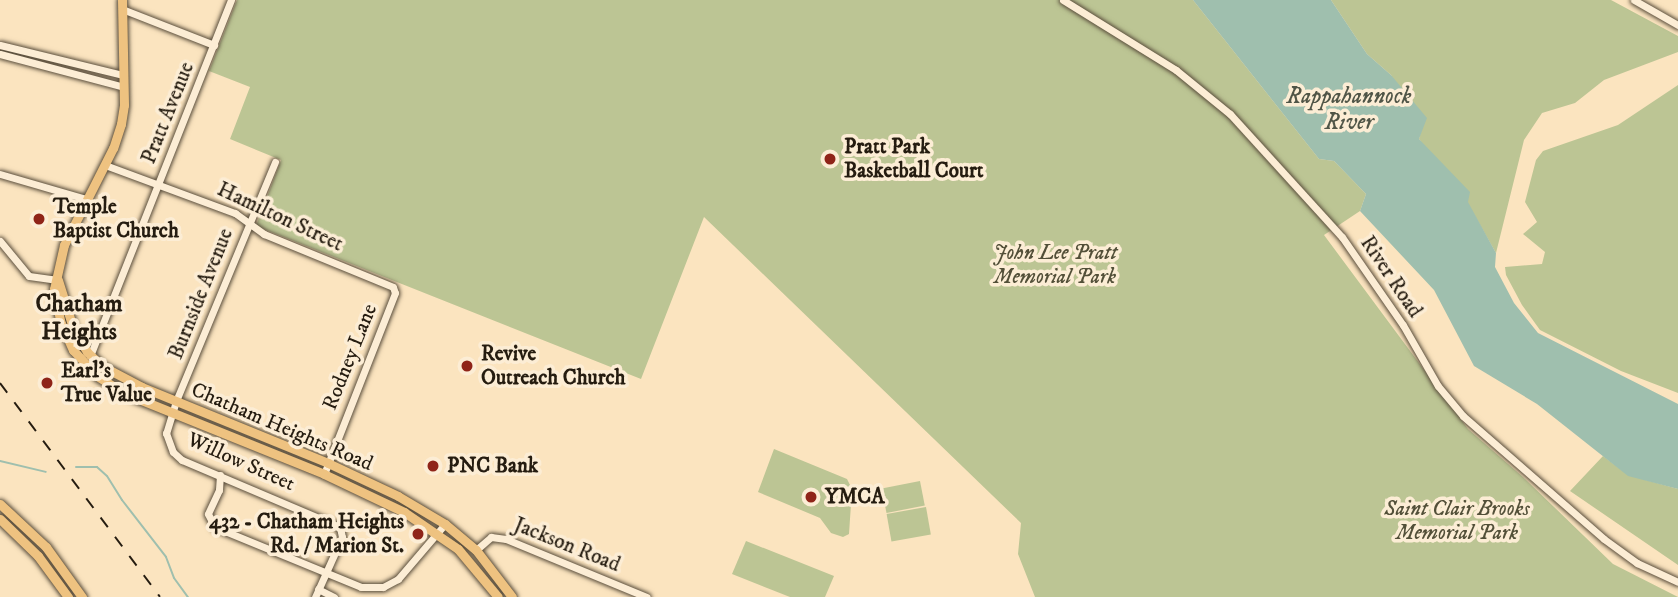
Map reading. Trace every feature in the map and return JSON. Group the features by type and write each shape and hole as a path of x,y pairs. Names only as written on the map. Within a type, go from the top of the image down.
{"main road":[{"name":"Chatham Heights Road","path":"122,5 124,87 121,124 105,165 64,245 54,289 60,321 68,342 86,367 105,383 386,502 437,534 475,567 498,597"},
{"name":"Chatham Heights Road","path":"58,280 68,318 90,356 114,374 328,463 398,496 445,524 476,550 512,597"},
{"path":"0,504 46,547 82,597"},
{"path":"0,519 38,556 68,597"}],"street":[{"name":"Pratt Avenue","path":"90,356 231,0"},
{"name":"River Road","path":"1063,0 1176,70 1230,114 1342,236 1403,325 1438,386 1464,416 1604,539 1637,563 1678,582"},
{"path":"1634,0 1678,25"},
{"path":"122,5 214,45"},
{"path":"0,45 123,75"},
{"path":"0,54 124,87"},
{"name":"Burnside Avenue","path":"176,401 275,162"},
{"name":"Hamilton Street","path":"105,165 235,213 264,234 391,284 395,293"},
{"path":"0,174 86,199"},
{"path":"0,240 26,275 37,280 58,280"},
{"name":"Rodney Lane","path":"324,474 395,293"},
{"name":"Willow Street","path":"176,401 166,433 173,452 183,460 337,524 342,530 342,537 326,573"},
{"path":"220,475 219,490 208,514 215,527 361,587 383,587 398,579 445,524"},
{"name":"Jackson Road","path":"476,550 491,537 506,539 647,597"},
{"path":"315,597 326,573"},
{"path":"318,589 334,597"}],"green space":[{"path":"237,0 1193,0 1319,159 1334,161 1366,194 1360,211 1324,235 1468,429 1523,477 1613,564 1678,597 1035,597 1018,554 1021,523 704,217 641,379 256,226 281,160 230,139 250,87 209,71"},
{"path":"1331,0 1611,0 1678,36 1678,52 1604,80 1575,103 1542,113 1524,140 1496,253 1467,202 1419,139 1421,131 1391,75 1367,54"},
{"path":"1678,85 1678,393 1621,371 1540,330 1522,305 1506,275 1505,267 1542,264 1545,252 1523,234 1537,222 1525,202 1536,160 1543,151 1618,125"},
{"name":"YMCA","path":"774,449 847,479 852,489 849,534 843,537 831,533 820,518 758,492"},
{"path":"1603,456 1628,475 1678,489 1678,565 1570,491"},
{"path":"920,481 925,506 886,513 882,488"},
{"path":"926,507 931,535 891,542 887,514"},
{"path":"746,541 834,576 825,597 790,597 732,574"}],"water":[{"name":"Rappahannock River","path":"1193,0 1331,0 1367,54 1391,75 1427,118 1419,139 1470,192 1468,202 1496,253 1495,267 1514,303 1538,333 1678,404 1678,489 1628,476 1537,404 1474,366 1434,290 1360,211 1366,194 1334,161 1319,159"}],"waterway":[{"path":"0,461 46,472"},
{"path":"76,467 97,467 107,476 166,557 174,578 188,597"}],"railway":[{"path":"0,383 160,597"}],"place":[{"name":"Pratt Park Basketball Court","path":"830,159"},
{"name":"Temple Baptist Church","path":"39,219"},
{"name":"Revive Outreach Church","path":"467,366"},
{"name":"Earl's True Value","path":"47,383"},
{"name":"PNC Bank","path":"433,466"},
{"name":"YMCA","path":"811,497"},
{"name":"432 - Chatham Heights Rd. / Marion St.","path":"418,534"}],"district":[{"name":"Chatham Heights","path":"79,319"}],"park label":[{"name":"John Lee Pratt Memorial Park","path":"1055,265"},
{"name":"Saint Clair Brooks Memorial Park","path":"1457,521"}]}
